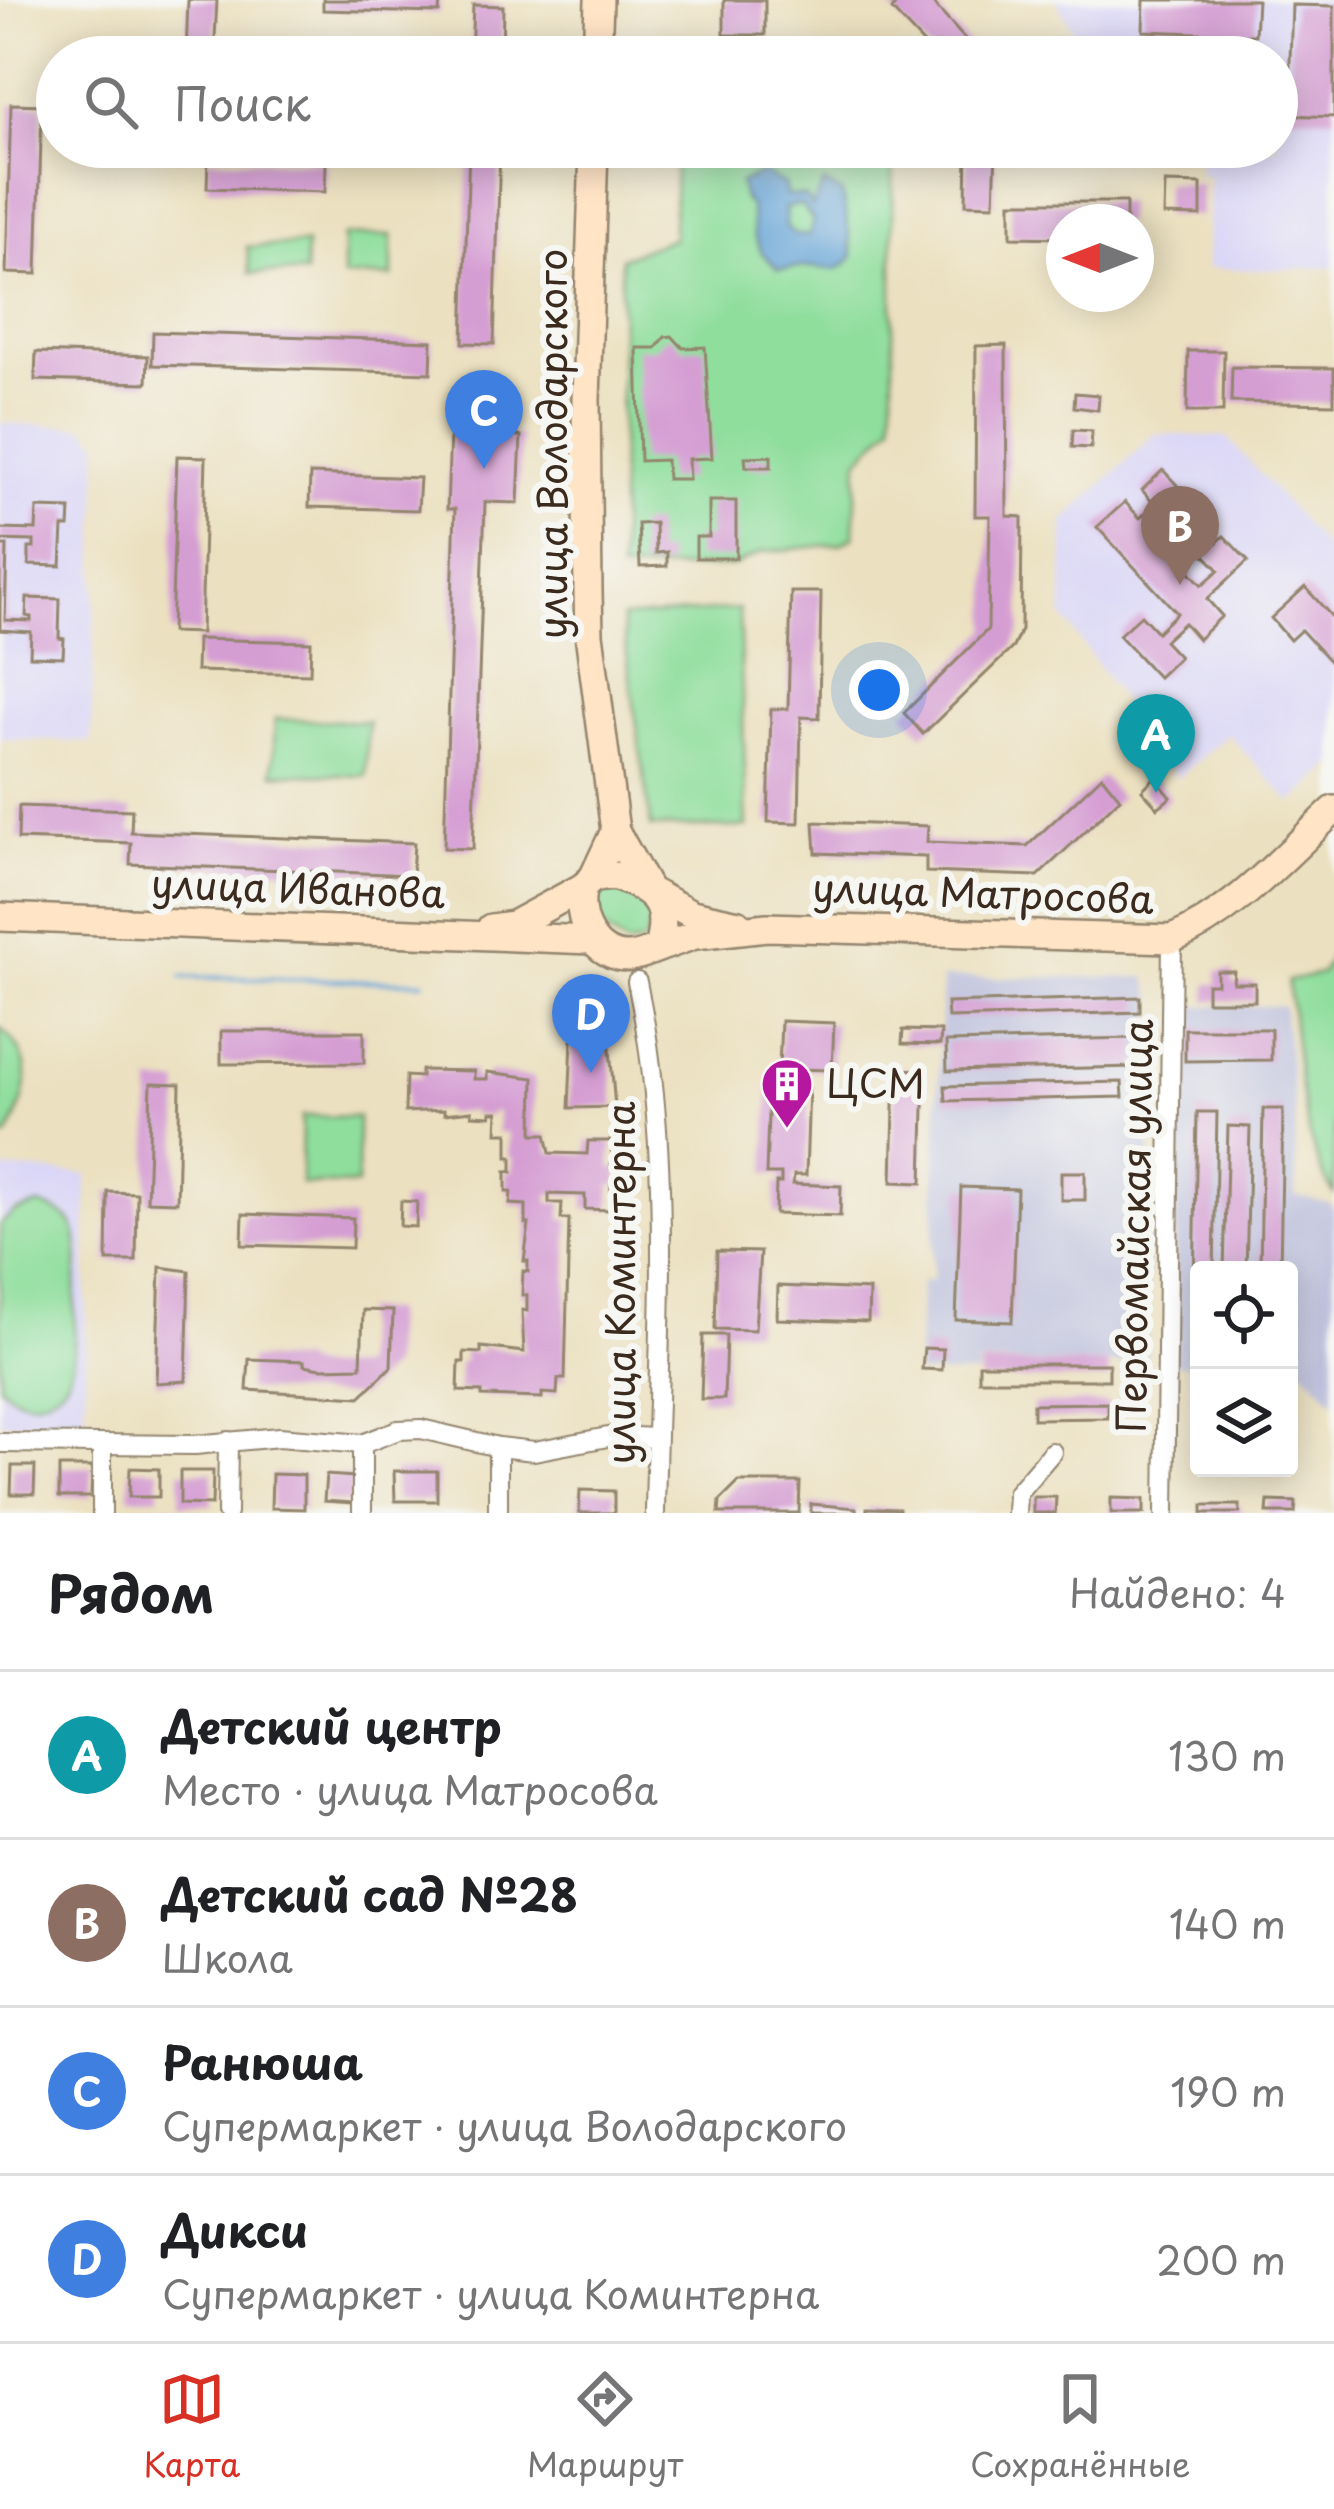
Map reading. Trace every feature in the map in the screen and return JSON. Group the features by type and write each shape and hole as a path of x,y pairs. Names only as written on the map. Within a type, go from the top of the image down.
{"street":[{"path":"598,36 599,0"},
{"name":"улица Володарского","path":"593,168 586,400 589,634 616,831"},
{"name":"улица Матросова","path":"658,948 695,935 758,928 1172,939 1226,911 1334,810"},
{"path":"616,831 660,904 664,926 658,948 637,982 598,945 581,914 588,882 616,831"},
{"path":"458,934 513,925 588,882 614,876 692,914 758,928"},
{"name":"улица Иванова","path":"0,917 458,934 598,945"},
{"name":"Первомайская улица","path":"1165,1513 1172,939"},
{"path":"598,945 634,957 658,948"},
{"name":"улица Коминтерна","path":"637,982 655,1101 660,1187 655,1513"},
{"path":"0,1443 102,1447 279,1437 362,1444 398,1430 421,1429 534,1451 614,1436 656,1438"},
{"path":"227,1513 228,1442"},
{"path":"362,1444 362,1513"},
{"path":"102,1447 102,1513"},
{"path":"498,1447 498,1513"},
{"path":"1016,1513 1017,1493 1052,1452"}],"shaded area":[{"path":"1056,0 1334,0 1334,267 1207,268 1209,176 1199,174 1199,168 1298,168 1298,36 1077,36"},
{"path":"0,423 84,427 99,442 91,742 0,739"},
{"path":"1155,434 1227,437 1334,558 1334,764 1292,803 1228,734 1177,778 1063,616 1064,521"},
{"path":"1146,977 1153,998 1146,1364 978,1363 977,1375 917,1374 921,1281 932,1281 942,978"},
{"path":"1179,1006 1283,1006 1295,1109 1296,1196 1329,1203 1334,1209 1334,1401 1298,1364 1298,1261 1190,1261 1190,1365 1174,1365"},
{"path":"0,1169 87,1174 85,1424 0,1422"}],"green space":[{"path":"675,168 893,171 893,423 858,460 854,536 840,544 762,552 734,566 620,571 621,258 673,238"},
{"path":"392,235 392,277 343,277 343,236"},
{"path":"306,244 305,273 250,273 247,247"},
{"path":"739,609 747,827 651,827 622,618"},
{"path":"275,719 368,722 366,776 273,773"},
{"path":"602,888 624,890 651,912 646,941 628,946 595,923 591,899"},
{"path":"1334,950 1334,1193 1323,1174 1307,1121 1288,981 1321,974"},
{"path":"0,1028 21,1053 26,1079 15,1121 8,1136 0,1138"},
{"path":"302,1116 358,1117 357,1185 301,1184"},
{"path":"39,1205 66,1217 75,1232 74,1343 64,1383 55,1393 30,1401 0,1386 0,1224 15,1212"}],"water":[{"path":"763,173 785,185 786,195 806,197 812,207 824,183 842,193 853,256 837,269 778,269 762,253 754,235 750,206 740,183","holes":["801,205 813,220 810,235 795,235 787,228 785,208"]}],"building":[{"path":"188,0 217,0 215,36 187,36"},
{"path":"323,0 440,0 439,13 323,10"},
{"path":"724,0 765,0 765,35 724,35"},
{"path":"898,0 930,0 962,36 916,36 892,10"},
{"path":"1144,0 1257,0 1255,35 1143,31"},
{"path":"473,5 503,6 502,36 472,36"},
{"path":"1292,5 1334,6 1334,117 1298,115 1298,36 1291,36"},
{"path":"11,104 36,105 36,168 40,168 37,274 6,273"},
{"path":"208,168 326,168 325,192 207,188"},
{"path":"468,168 499,168 494,344 463,343"},
{"path":"967,168 995,168 994,205 966,204"},
{"path":"1165,183 1201,184 1201,216 1164,215"},
{"path":"1011,202 1126,202 1046,204 1046,238 1011,237"},
{"path":"153,332 432,341 431,373 152,365"},
{"path":"672,336 683,348 705,347 712,458 688,459 689,479 667,479 666,460 640,461 637,348 656,348"},
{"path":"1006,345 1007,516 1022,517 1021,630 1013,647 923,734 904,713 988,629 990,516 975,516 976,346"},
{"path":"1188,351 1224,351 1223,412 1187,412"},
{"path":"36,352 148,356 147,383 35,380"},
{"path":"1232,367 1334,368 1334,404 1231,402"},
{"path":"1075,393 1099,395 1098,410 1074,407"},
{"path":"1073,430 1092,431 1091,448 1072,447"},
{"path":"450,433 521,436 518,503 485,502 473,849 444,848 455,509 447,509"},
{"path":"177,456 206,457 201,633 171,632"},
{"path":"771,456 771,467 746,467 745,457"},
{"path":"1163,470 1201,511 1179,532 1164,516 1150,529 1202,585 1219,570 1204,554 1224,536 1248,561 1207,599 1222,616 1198,639 1184,623 1164,641 1179,657 1158,677 1119,635 1141,615 1157,632 1177,613 1097,527 1125,502 1140,518 1155,505 1142,490"},
{"path":"310,474 420,478 418,510 309,507"},
{"path":"709,501 736,501 736,558 696,558 696,537 709,537"},
{"path":"37,508 70,509 69,527 63,527 61,566 29,565 34,541 0,540 0,529 36,530"},
{"path":"655,523 656,553 667,552 667,566 640,567 638,524"},
{"path":"0,546 7,546 5,620 31,621 26,616 27,598 60,599 63,657 30,656 31,632 0,630"},
{"path":"1305,587 1334,619 1334,666 1301,630 1290,640 1271,618"},
{"path":"791,592 821,592 819,718 801,717 799,823 768,822 771,709 788,709"},
{"path":"197,639 311,642 310,674 196,671"},
{"path":"1102,776 1120,798 1038,876 926,872 926,857 816,853 814,822 928,826 927,842 1027,846"},
{"path":"1154,778 1171,797 1158,808 1142,790"},
{"path":"19,806 132,810 131,832 414,843 412,875 130,864 131,843 18,839"},
{"path":"1217,971 1234,971 1233,983 1255,983 1255,1001 1207,1001 1207,984 1217,984"},
{"path":"1140,997 1140,1012 948,1018 947,1003"},
{"name":"ЦСМ","path":"781,1021 834,1023 832,1070 795,1069 795,1086 809,1087 806,1175 794,1175 793,1184 841,1186 840,1216 775,1214 776,1183 781,1183 781,1174 766,1174 769,1085 786,1085 786,1069 779,1068"},
{"path":"1185,1029 1271,1029 1271,1060 1185,1061"},
{"path":"903,1030 941,1031 940,1045 902,1044"},
{"path":"221,1031 364,1031 364,1063 221,1064"},
{"path":"609,1038 615,1107 569,1108 572,1040"},
{"path":"1137,1038 1137,1067 947,1071 946,1042"},
{"path":"895,1069 925,1070 922,1183 892,1182"},
{"path":"421,1070 474,1071 474,1079 487,1079 487,1072 534,1078 533,1134 546,1134 550,1153 587,1154 588,1141 612,1141 611,1168 618,1168 618,1185 611,1184 610,1210 585,1209 585,1195 549,1194 549,1203 562,1203 561,1219 569,1219 565,1379 558,1379 557,1394 542,1393 542,1398 458,1391 464,1352 481,1353 481,1347 524,1352 522,1310 527,1311 527,1295 522,1295 523,1271 528,1272 528,1261 524,1261 529,1224 526,1205 510,1204 511,1192 506,1192 512,1157 508,1157 508,1133 497,1133 498,1112 491,1116 472,1115 472,1111 405,1112 406,1076 421,1077"},
{"path":"1122,1082 1123,1097 946,1101 945,1086"},
{"path":"151,1083 180,1084 177,1202 147,1201"},
{"path":"1263,1109 1283,1109 1280,1261 1260,1261"},
{"path":"1197,1112 1217,1112 1214,1261 1194,1261"},
{"path":"1228,1126 1250,1127 1246,1261 1224,1261"},
{"path":"1061,1172 1085,1172 1085,1200 1061,1200"},
{"path":"961,1187 1017,1189 1012,1322 956,1320"},
{"path":"108,1192 137,1193 136,1261 107,1261"},
{"path":"401,1201 417,1202 416,1227 400,1226"},
{"path":"243,1214 353,1218 352,1248 242,1245"},
{"path":"717,1251 760,1252 755,1330 715,1329"},
{"path":"160,1267 189,1271 186,1381 156,1383"},
{"path":"778,1286 869,1290 868,1322 777,1319"},
{"path":"363,1310 393,1311 391,1367 360,1397 247,1390 249,1359 304,1361 304,1365 321,1368 361,1367"},
{"path":"703,1335 726,1335 724,1399 701,1399"},
{"path":"924,1348 943,1349 942,1370 922,1369"},
{"path":"979,1364 1109,1364 1109,1380 979,1380"},
{"path":"1108,1403 1108,1418 1033,1419 1033,1404"},
{"path":"12,1466 35,1466 34,1494 11,1494"},
{"path":"59,1467 92,1467 91,1497 59,1497"},
{"path":"130,1468 159,1469 159,1497 129,1497"},
{"path":"180,1471 213,1471 212,1505 180,1504"},
{"path":"394,1471 437,1471 437,1501 395,1501"},
{"path":"272,1474 304,1475 304,1509 271,1508"},
{"path":"326,1475 354,1477 353,1503 324,1501"},
{"path":"739,1482 800,1482 799,1513 719,1513 720,1501"},
{"path":"580,1490 614,1491 614,1513 579,1513"},
{"path":"1033,1497 1056,1497 1055,1513 1033,1513"},
{"path":"1111,1498 1144,1499 1144,1513 1111,1513"},
{"path":"1268,1501 1296,1502 1295,1513 1267,1513"},
{"path":"811,1504 856,1508 856,1513 811,1513"},
{"path":"1203,1505 1240,1505 1240,1513 1203,1513"},
{"path":"867,1508 899,1509 899,1513 867,1513"}],"waterway":[{"path":"182,977 423,982"}],"place":[{"name":"Ранюша","path":"484,469"},
{"name":"Детский сад №28","path":"1180,585"},
{"name":"Детский центр","path":"1156,793"},
{"name":"Дикси","path":"591,1073"},
{"name":"ЦСМ","path":"787,1130"}]}
